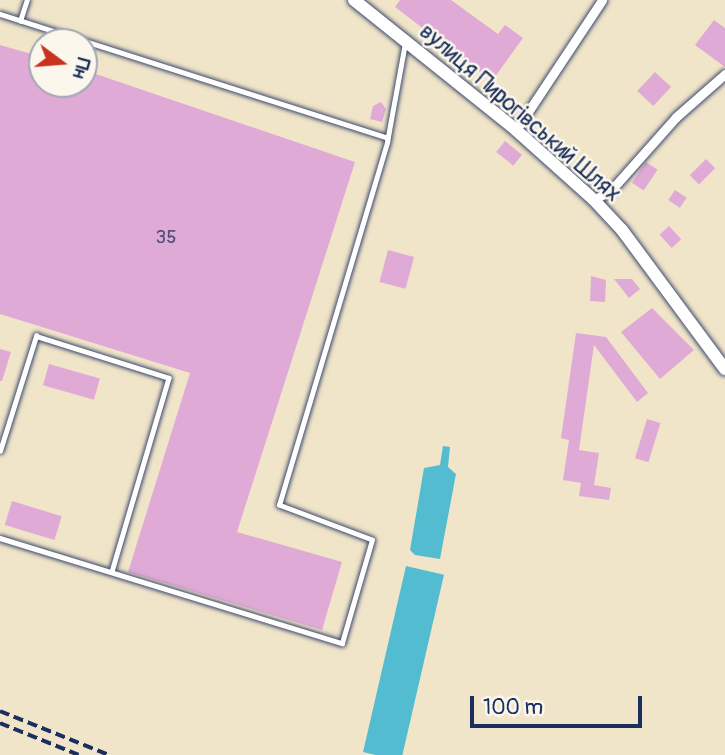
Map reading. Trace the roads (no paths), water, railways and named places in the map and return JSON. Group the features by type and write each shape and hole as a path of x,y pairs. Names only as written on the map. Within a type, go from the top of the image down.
{"street":[{"name":"вулиця Пирогівський Шлях","path":"354,0 516,130 594,200 622,230 725,369"},
{"path":"516,130 602,0"},
{"path":"594,200 613,188 676,117 725,74"}],"lane":[{"path":"20,21 27,0"},
{"path":"0,14 388,138"},
{"path":"0,538 342,643 372,540 279,505 388,138 406,42"},
{"path":"0,450 36,336 169,378 112,572"}],"water":[{"path":"443,446 450,447 448,467 456,474 440,559 415,555 410,550 424,468 440,465"},
{"path":"406,566 444,575 402,755 363,752"}],"railway":[{"path":"0,711 109,755"},
{"path":"0,723 79,755"}]}
